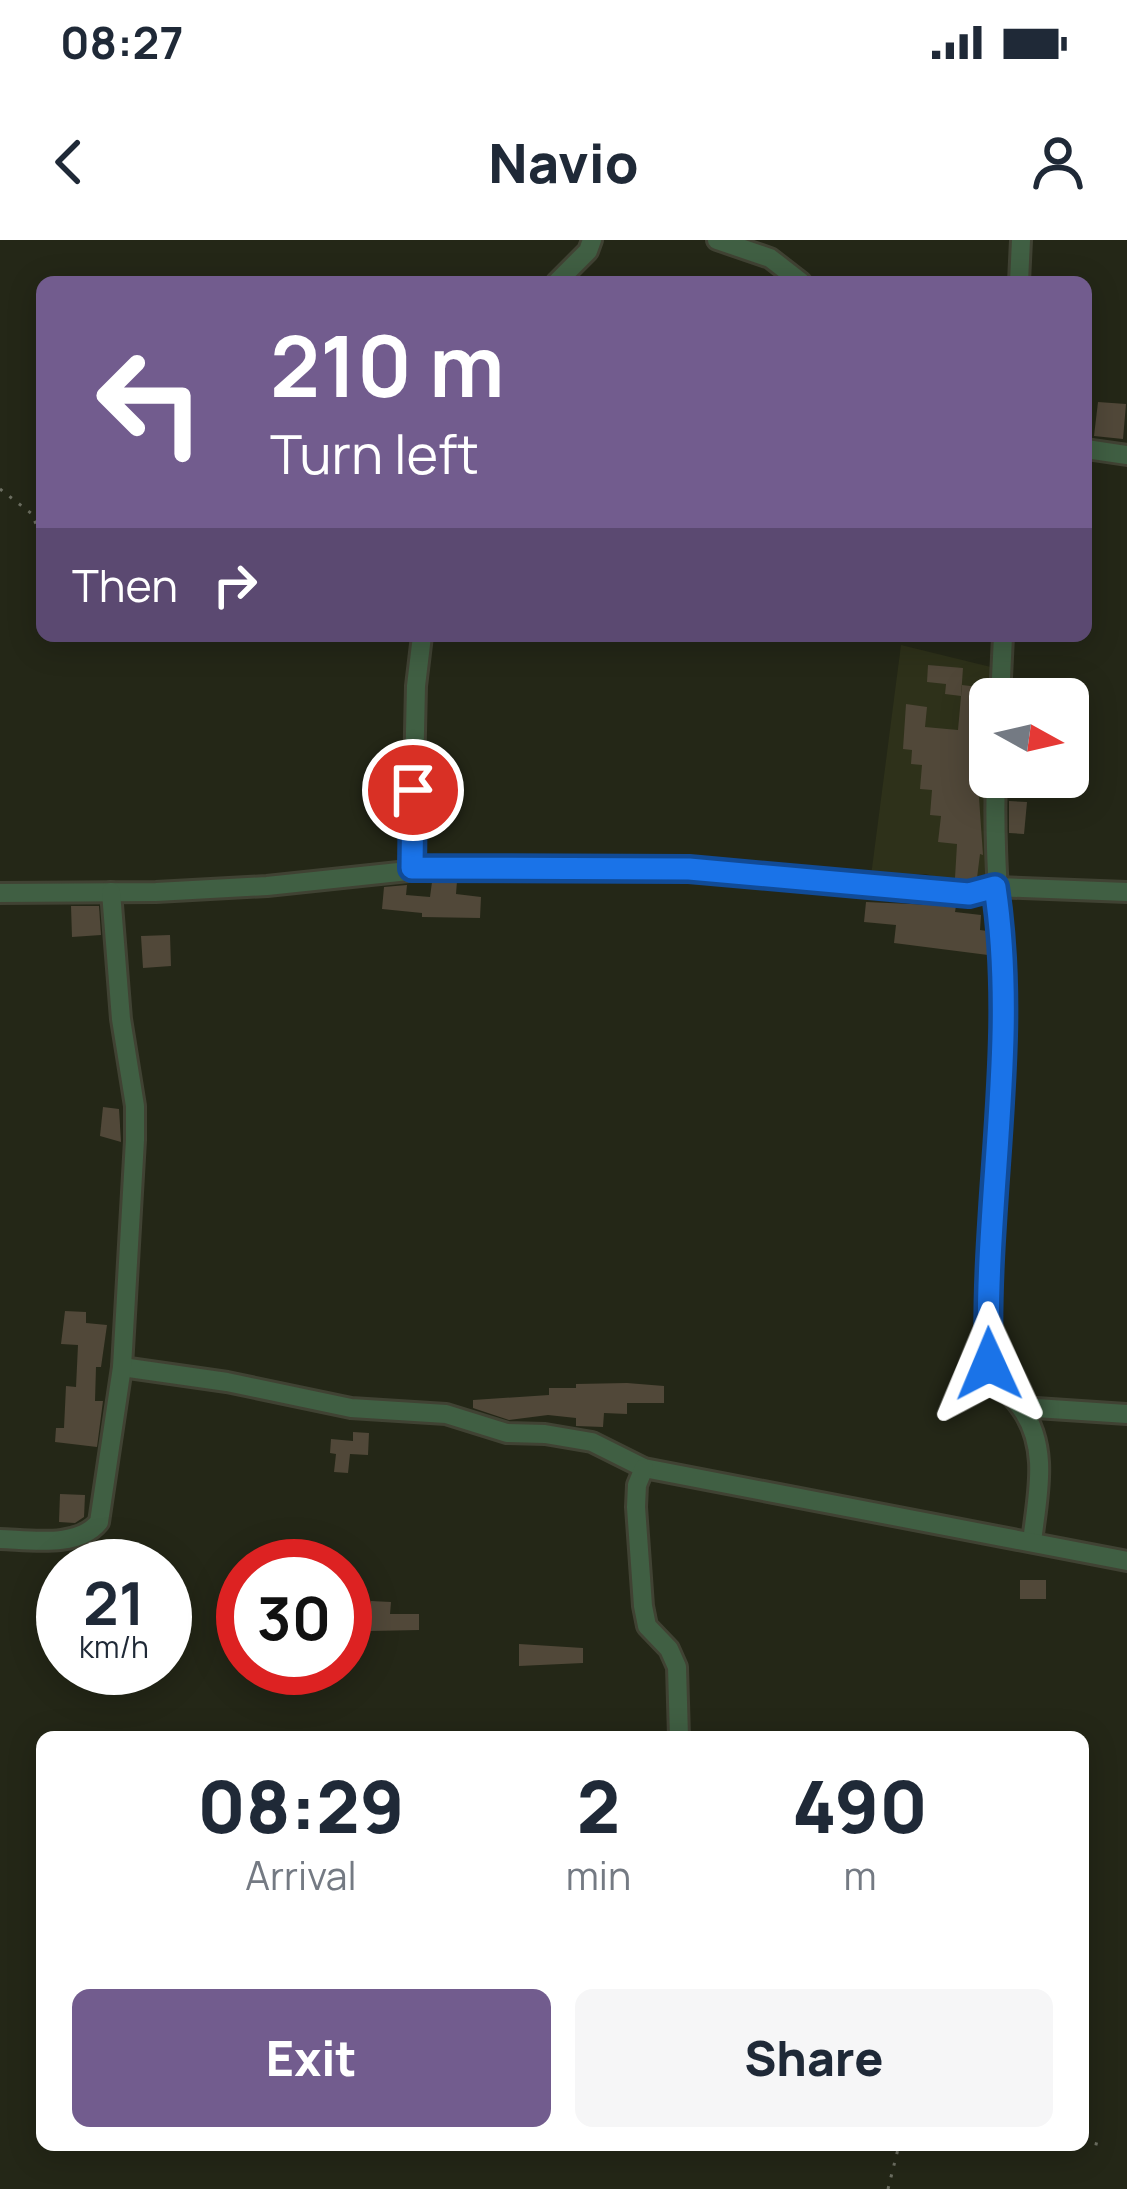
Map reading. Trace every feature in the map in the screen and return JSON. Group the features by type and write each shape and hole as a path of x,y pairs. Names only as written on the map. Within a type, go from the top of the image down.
{"street":[{"path":"563,276 592,240"},
{"path":"717,240 770,258 793,276"},
{"path":"1019,276 1021,240"},
{"path":"1092,450 1127,454"},
{"path":"412,868 421,642"},
{"path":"1001,678 1003,642"},
{"path":"997,798 995,887 1004,979 1004,1088 991,1208 989,1364 1002,1390 1021,1407 1035,1437 1041,1466 1032,1542"},
{"path":"0,892 267,886 412,868 689,869 969,894 995,887 1127,892"},
{"path":"0,1539 72,1538 92,1531 99,1522 129,1287 135,1106 111,892"},
{"path":"122,1367 227,1382 351,1408 446,1414 507,1433 592,1442 644,1468 1127,1561"},
{"path":"1021,1407 1127,1414"},
{"path":"644,1468 636,1507 643,1606 647,1626 669,1649 677,1667 679,1731"}],"path":[{"path":"0,489 32,514 36,524"},
{"path":"1089,2142 1106,2146"},
{"path":"889,2189 897,2151"}],"shaded area":[{"path":"901,645 995,668 995,678 969,678 969,798 988,798 986,884 951,882 926,874 871,876"}],"building":[{"path":"1098,402 1126,404 1123,439 1094,436"},
{"path":"928,665 963,668 961,696 945,694 946,684 927,682"},
{"path":"962,685 969,686 969,798 979,798 983,855 977,878 970,880 955,878 957,844 938,842 941,816 930,815 932,790 920,789 922,765 911,764 912,750 903,749 906,704 927,707 925,727 958,730"},
{"path":"1009,801 1027,802 1024,834 1009,833"},
{"path":"457,881 456,894 481,897 480,918 422,917 422,913 382,909 384,887 407,885 406,895 430,897 432,882"},
{"path":"866,902 956,906 955,912 981,915 988,955 894,943 896,925 864,922"},
{"path":"71,906 99,906 101,935 72,937"},
{"path":"170,935 171,966 143,968 141,936"},
{"path":"103,1107 119,1109 121,1142 100,1136"},
{"path":"65,1311 86,1312 86,1323 107,1325 101,1367 96,1367 95,1401 103,1401 97,1447 55,1442 56,1428 64,1428 66,1386 76,1387 78,1345 61,1344"},
{"path":"576,1384 664,1386 664,1403 627,1403 627,1414 604,1413 603,1427 576,1426 576,1418 548,1415 509,1420 473,1408 473,1400 549,1395 549,1388 576,1388"},
{"path":"353,1432 369,1433 368,1455 350,1454 348,1473 334,1472 336,1454 330,1453 331,1439 353,1441"},
{"path":"60,1494 85,1495 84,1517 75,1523 59,1522"},
{"path":"1020,1580 1046,1580 1046,1599 1020,1599"},
{"path":"372,1601 391,1602 390,1614 419,1614 419,1630 372,1631"},
{"path":"519,1644 583,1648 583,1663 519,1666"}],"route":[{"path":"413,790 412,868 689,869 969,894 995,887 1004,979 1004,1088 991,1208 989,1364"}]}
